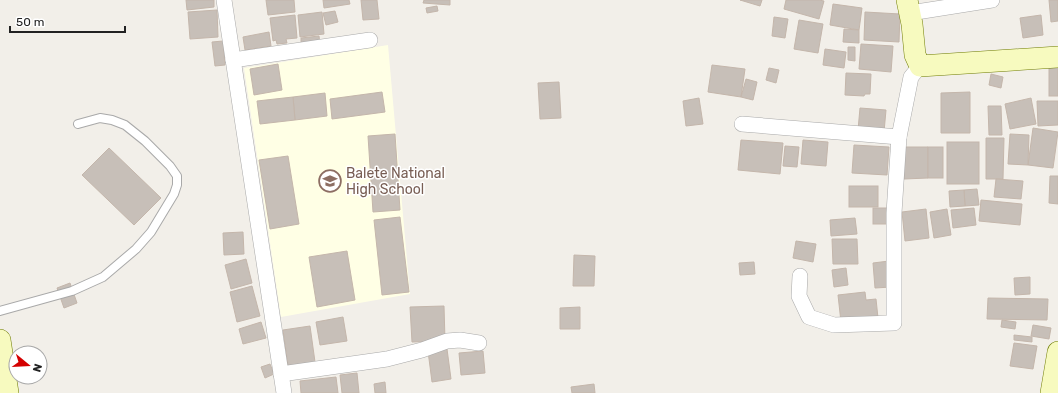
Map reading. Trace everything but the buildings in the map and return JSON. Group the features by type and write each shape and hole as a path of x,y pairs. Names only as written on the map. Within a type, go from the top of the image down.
{"main road":[{"path":"908,7 915,55 920,66 1058,57"},
{"path":"0,340 8,393"},
{"path":"1051,393 1058,352"}],"street":[{"path":"224,0 284,393"},
{"path":"908,7 992,0"},
{"path":"233,60 370,40"},
{"path":"800,276 799,296 809,317 834,325 894,323 894,213 899,137 911,77 920,66"},
{"path":"742,124 899,137"},
{"path":"281,374 388,359 422,350 447,341 460,340 479,343"}],"lane":[{"path":"0,311 72,291 103,277 136,249 151,232 174,194 177,185 177,176 170,166 145,141 125,125 112,120 100,118 78,124"}],"shaded area":[{"name":"Balete National High School","path":"388,45 410,294 281,317 244,68"}],"place":[{"name":"Balete National High School","path":"330,181"}]}
